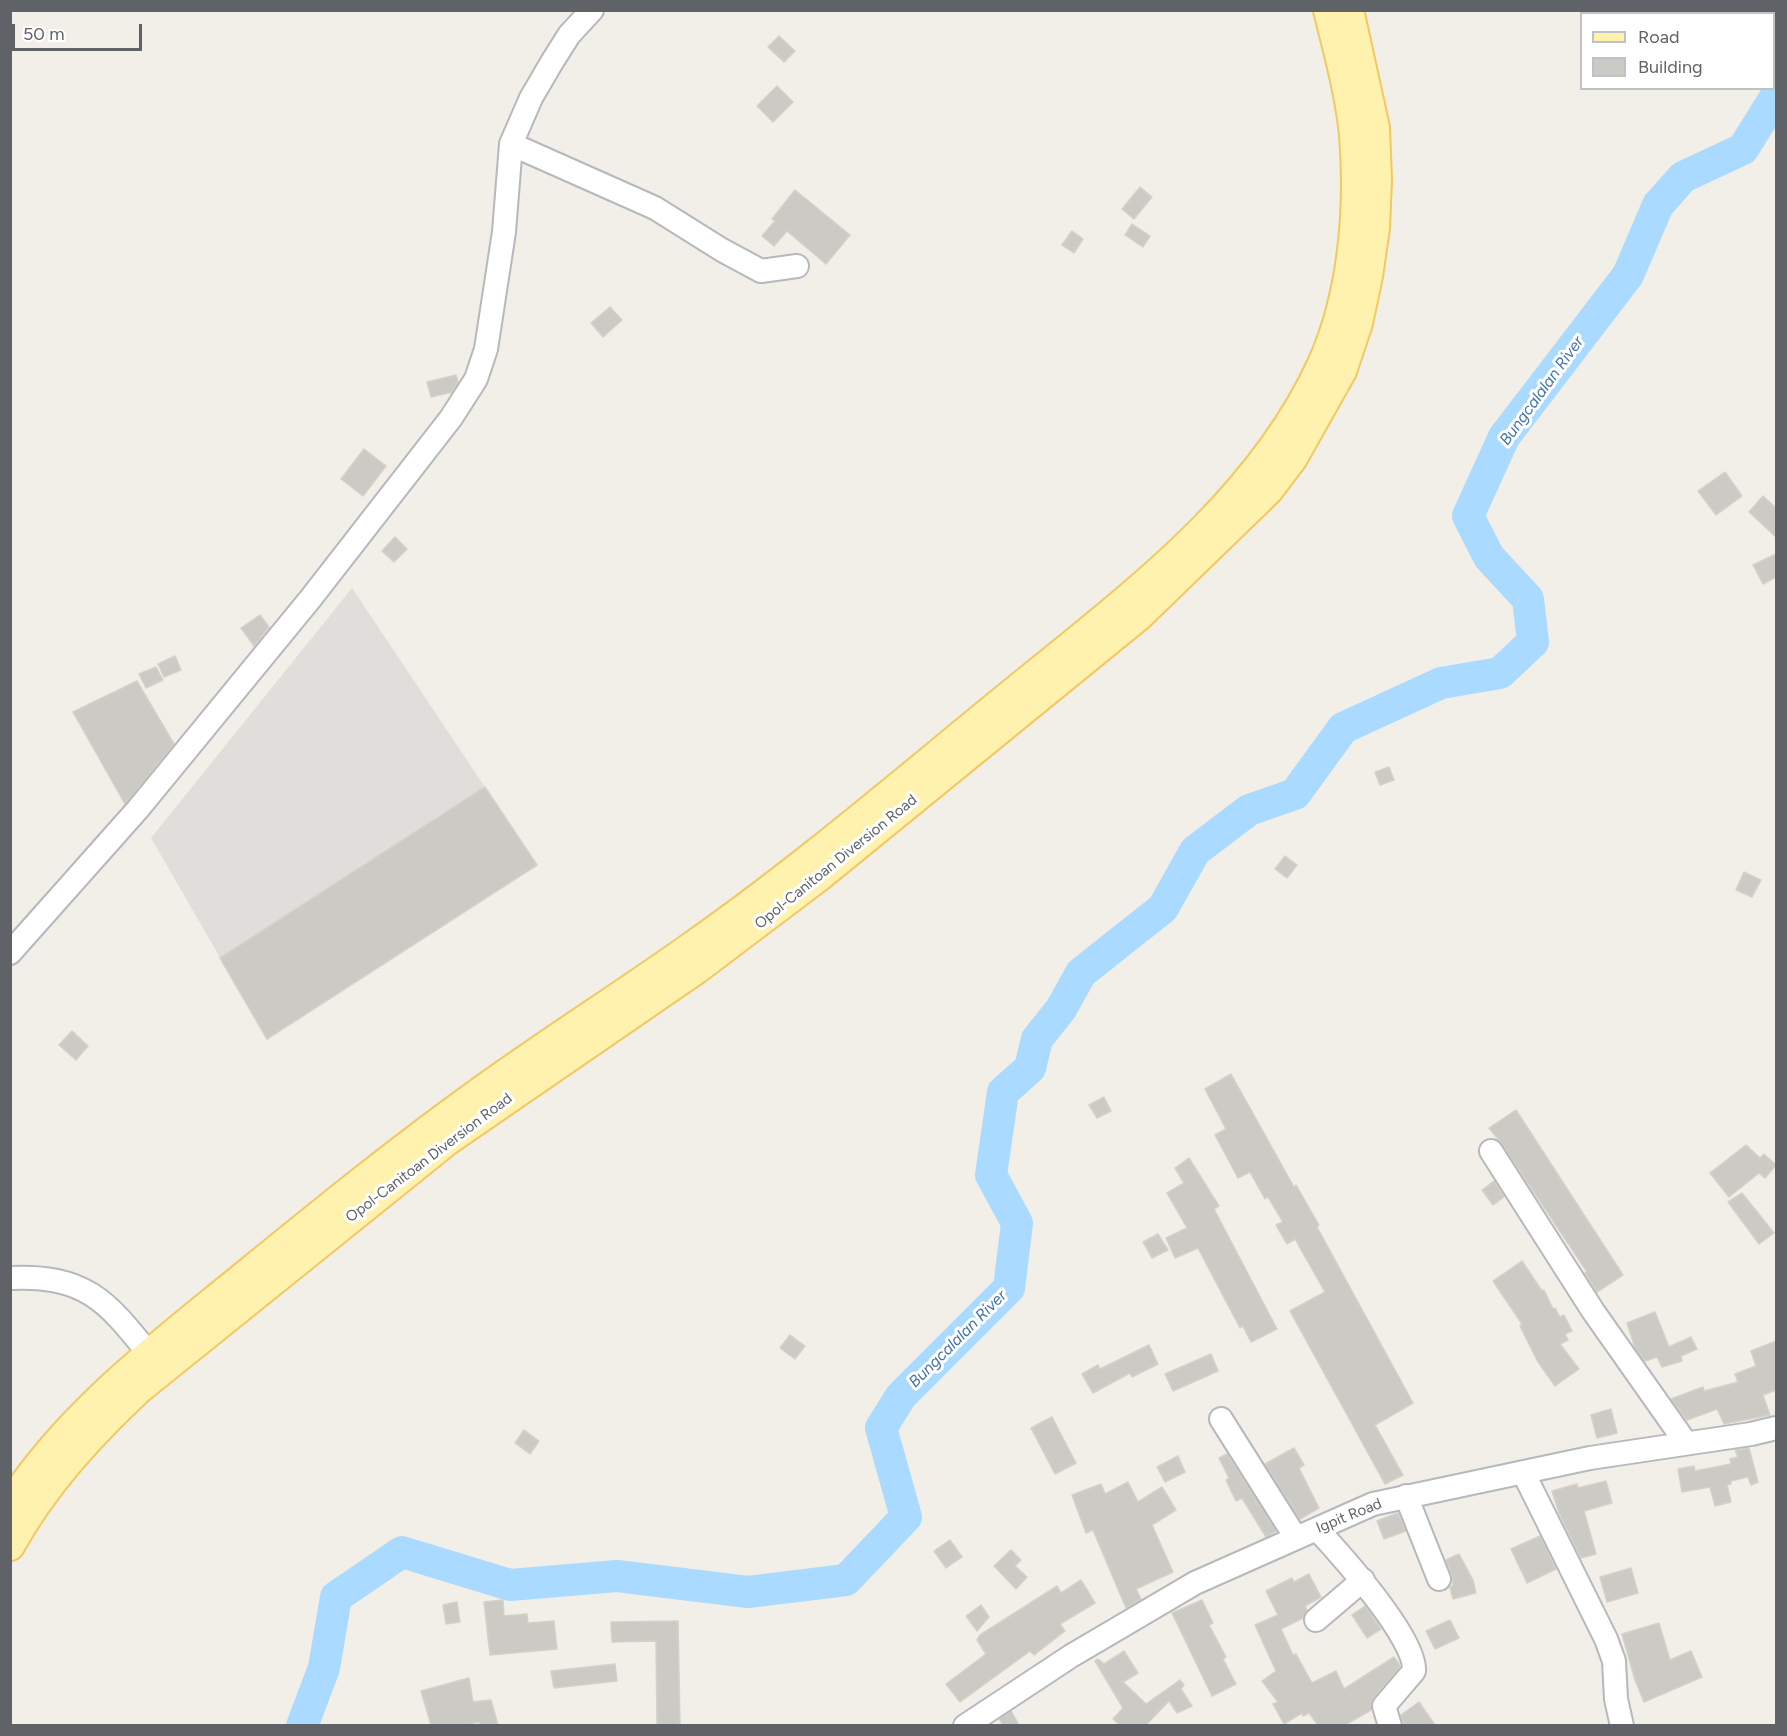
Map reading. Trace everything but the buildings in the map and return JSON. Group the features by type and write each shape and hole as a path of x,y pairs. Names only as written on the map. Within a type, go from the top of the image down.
{"main road":[{"name":"Opol-Canitoan Diversion Road","path":"10,1546 40,1496 82,1444 156,1362 391,1157 453,1111 748,906 1125,600 1227,506 1246,484 1275,446 1323,362 1338,317 1347,272 1355,191 1354,130 1328,10"},
{"name":"Opol-Canitoan Diversion Road","path":"10,1504 67,1430 125,1373 156,1362 447,1141 697,969 811,883 1139,616 1239,522 1268,491 1293,458 1342,371 1358,323 1368,276 1375,228 1377,180 1375,128 1349,10"}],"street":[{"path":"10,953 138,809 311,598 451,418 476,379 486,349 504,232 511,144 531,98 552,62 569,35 592,10"},
{"path":"511,144 655,208 761,271 797,266"},
{"path":"1491,1151 1593,1311 1686,1443"},
{"path":"10,1278 50,1277 82,1288 113,1312 156,1362"},
{"path":"1221,1419 1296,1538"},
{"name":"Igpit Road","path":"966,1725 1156,1604 1195,1583 1373,1504 1523,1472 1776,1428"},
{"path":"1523,1472 1614,1661 1616,1699 1622,1725"},
{"path":"1406,1496 1439,1579"},
{"path":"1317,1528 1363,1580 1412,1653 1415,1666 1410,1678 1385,1702 1383,1711 1390,1725"},
{"path":"1316,1620 1363,1580"}],"shaded area":[{"path":"352,588 537,865 267,1039 151,838"}],"waterway":[{"name":"Bungcalalan River","path":"302,1726 324,1668 336,1597 402,1552 510,1585 617,1576 748,1592 846,1580 906,1517 881,1428 901,1396 1009,1288 1017,1223 991,1175 1003,1092 1030,1068 1037,1039 1061,1009 1081,973 1163,908 1195,851 1249,810 1295,794 1343,728 1441,683 1500,673 1533,642 1528,599 1489,557 1468,516 1504,437 1628,275 1658,205 1683,177 1743,149 1776,96"}]}
